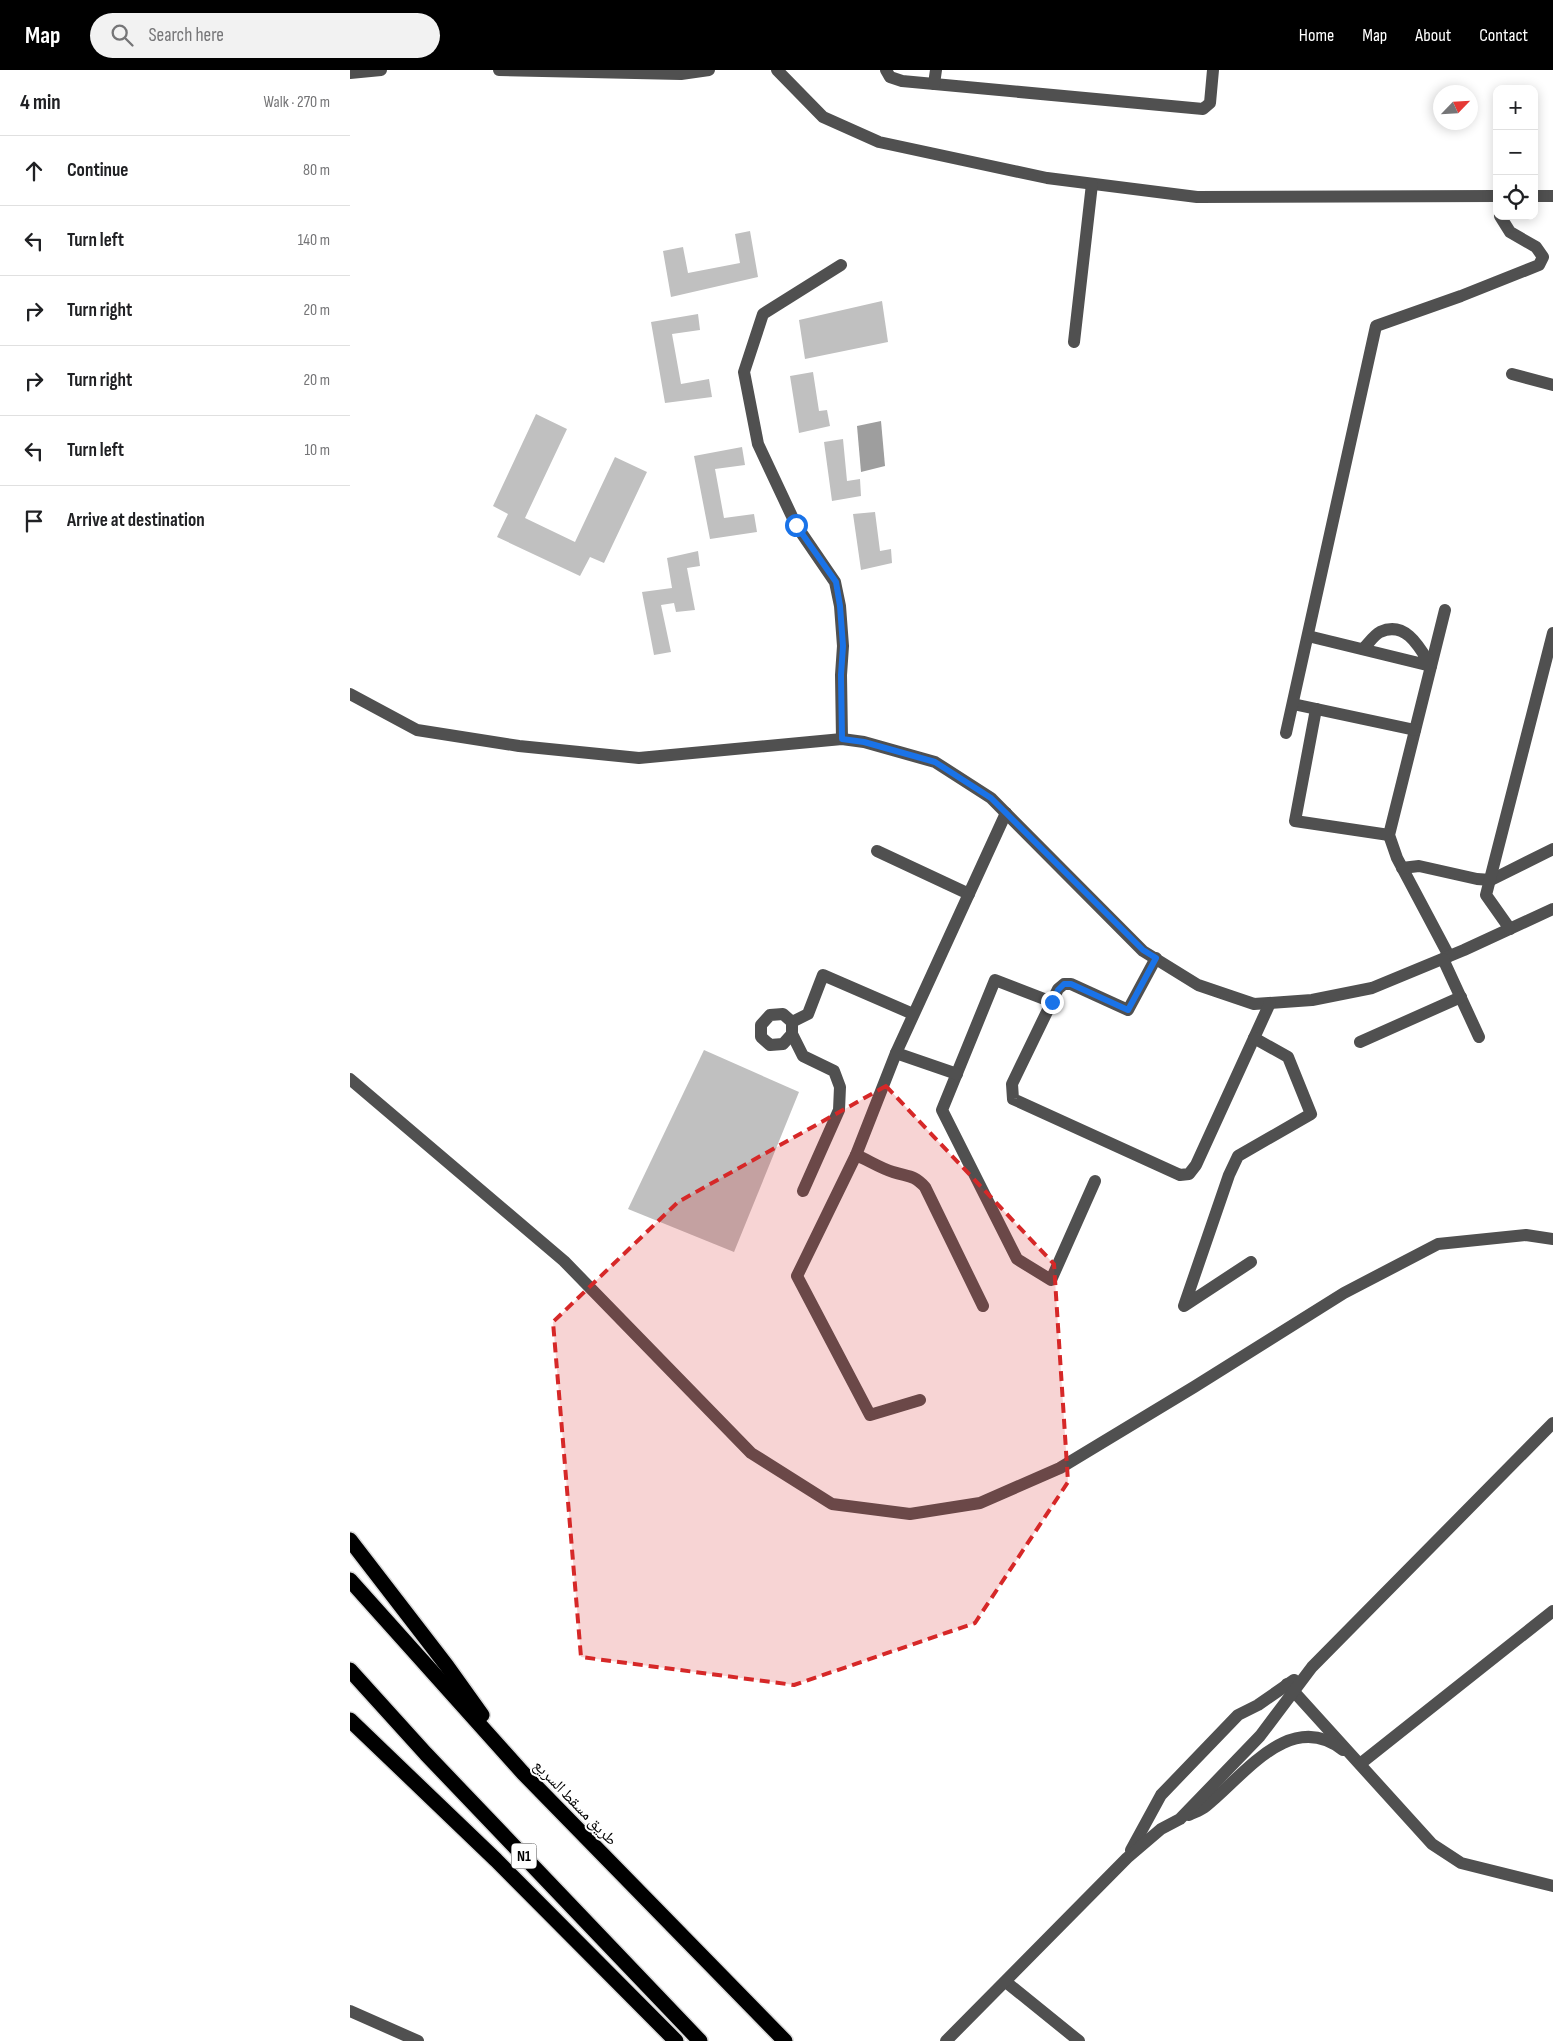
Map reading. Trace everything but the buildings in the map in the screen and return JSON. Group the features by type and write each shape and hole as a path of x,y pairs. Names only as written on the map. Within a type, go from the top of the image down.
{"highway":[{"path":"350,1540 447,1666 523,1773"},
{"name":"طريق مسقط السريع","path":"350,1580 523,1773 786,2041"},
{"name":"N1","path":"350,1670 426,1754 700,2041"},
{"path":"350,1720 496,1860 676,2041"}],"street":[{"path":"350,73 381,70"},
{"path":"499,70 682,74 710,70"},
{"path":"777,70 823,117 879,142 1047,178 1197,197 1493,198"},
{"path":"886,70 894,79 934,84 1203,109 1210,103 1213,70"},
{"path":"934,84 936,70"},
{"path":"1074,342 1092,184"},
{"path":"1538,196 1553,196"},
{"path":"1286,733 1376,326 1461,296 1539,265 1543,257 1536,246 1510,232 1502,220"},
{"path":"841,265 763,314 744,372 758,444 796,525 836,582 843,646 841,675 842,739"},
{"path":"1512,374 1553,385"},
{"path":"1445,610 1389,835 1402,868 1446,958 1479,1037"},
{"path":"1363,649 1378,633 1395,629 1403,631 1416,644 1431,666"},
{"path":"1510,929 1486,895 1553,633"},
{"path":"1308,636 1431,666"},
{"path":"350,694 417,730 518,746 639,758 842,739 864,742 935,762 991,798 1143,950 1198,985 1254,1004 1312,1000 1372,988 1446,958 1553,909"},
{"path":"1293,704 1415,730"},
{"path":"1316,709 1295,822 1389,835"},
{"path":"920,1400 870,1415 797,1276 856,1155 913,1014 1006,813"},
{"path":"1402,868 1419,866 1477,880 1490,880 1553,849"},
{"path":"877,850 968,894"},
{"path":"1156,958 1128,1010 1071,984 1064,984 1058,990 1012,1084 1013,1099 1180,1175 1189,1174 1196,1165 1270,1003"},
{"path":"803,1191 839,1110 840,1087 834,1071 803,1056 792,1028 808,1014 823,975 913,1014"},
{"path":"1052,1002 994,980 942,1110 1017,1259 1051,1280 1095,1180"},
{"path":"1360,1042 1461,997"},
{"path":"1251,1262 1184,1306 1229,1175 1238,1156 1311,1114 1288,1057 1254,1038"},
{"path":"896,1053 957,1074"},
{"path":"350,1079 564,1261 751,1453 832,1504 910,1514 980,1503 1060,1468 1344,1293 1438,1244 1526,1235 1553,1239"},
{"path":"856,1155 894,1172 910,1175 918,1179 924,1187 983,1306"},
{"path":"1180,1819 1260,1736 1290,1688 1553,1423"},
{"path":"1360,1764 1553,1611"},
{"path":"1290,1688 1432,1844 1462,1864 1553,1886"},
{"path":"1127,1858 1161,1795 1238,1715 1290,1688"},
{"path":"946,2041 1127,1858 1161,1829 1205,1807 1259,1757 1278,1745 1296,1739 1315,1738 1336,1745 1360,1764"},
{"path":"1006,1982 1079,2041"},
{"path":"350,2012 418,2041"}],"highlighted area":[{"path":"886,1086 1054,1264 1068,1482 975,1623 794,1685 581,1657 553,1322 678,1202"}],"shaded area":[{"path":"881,421 885,466 861,472 857,426"}],"route":[{"path":"796,525 836,582 843,646 841,675 842,739 864,742 935,762 991,798 1143,950 1156,958 1128,1010 1071,984 1064,984 1058,990 1052,1002"}]}
